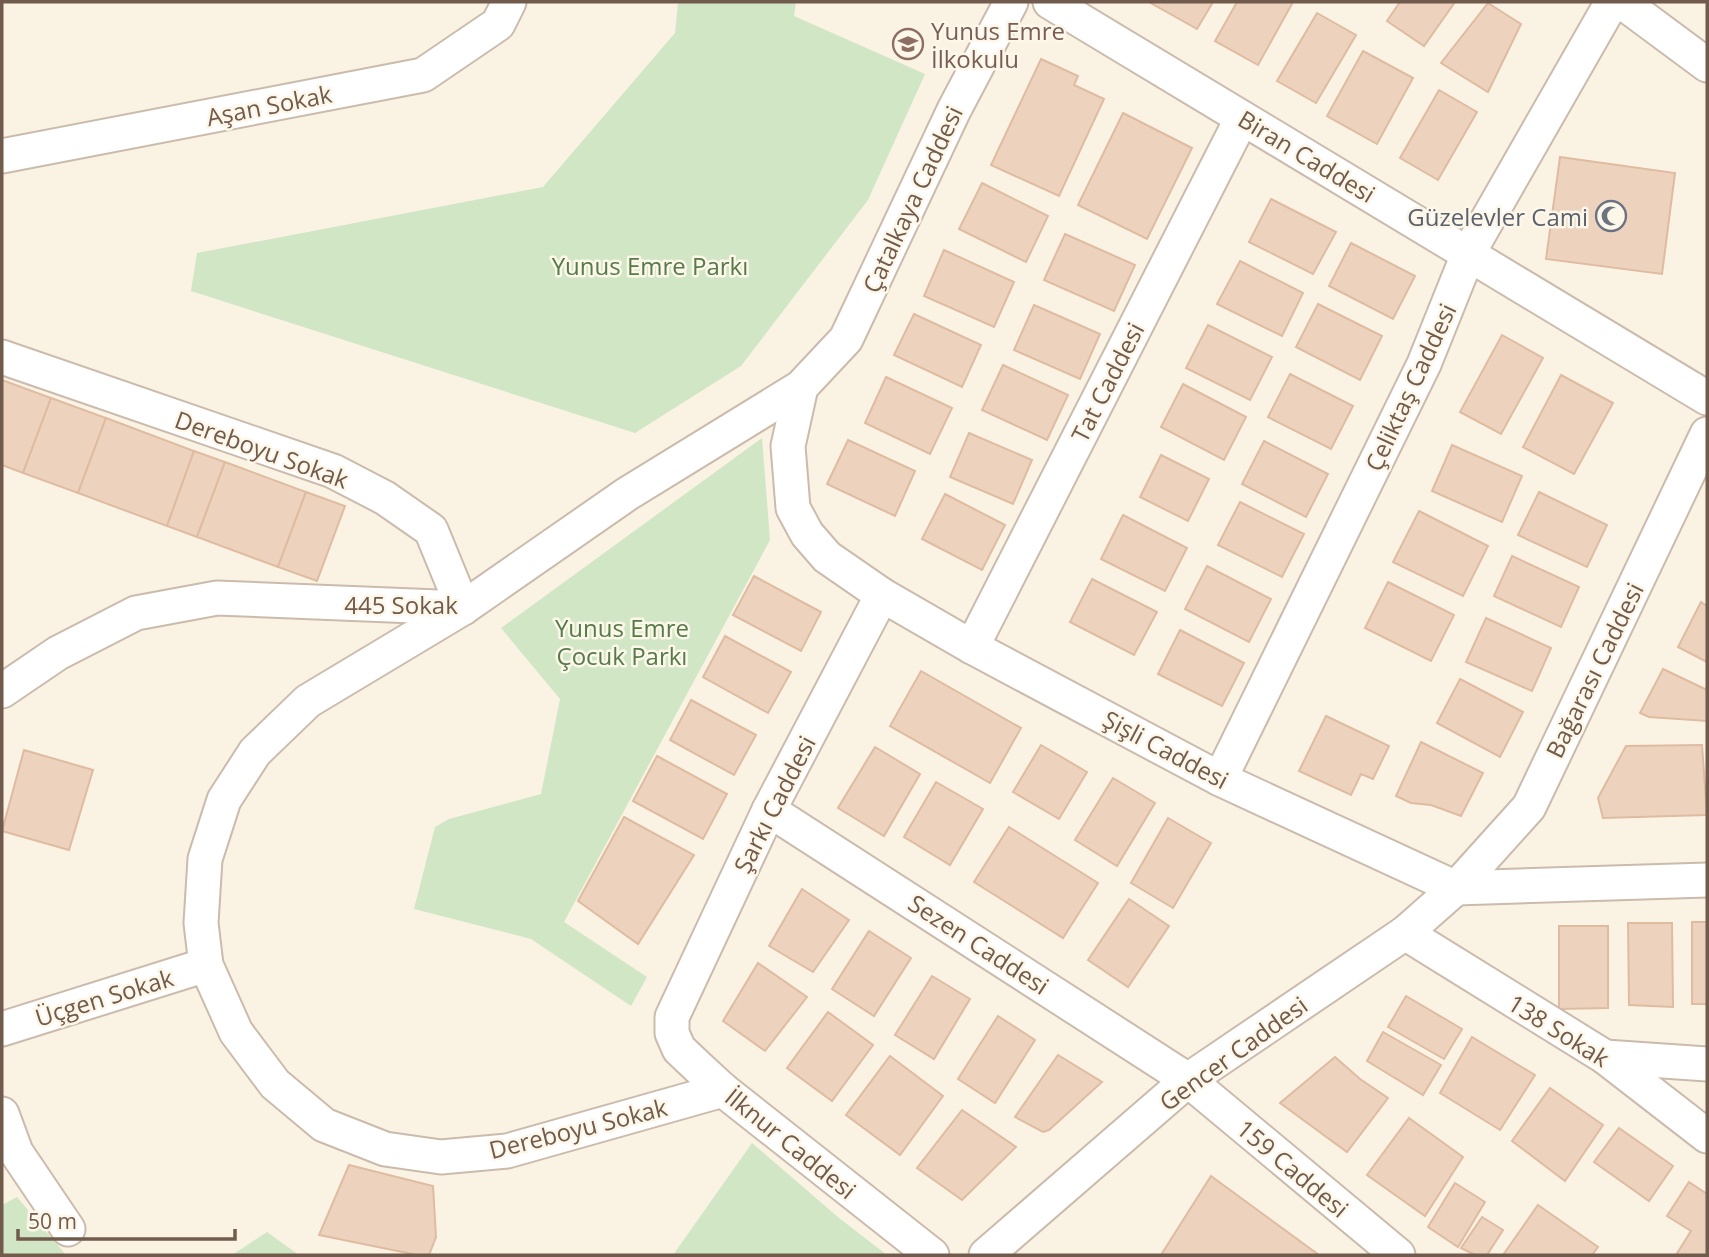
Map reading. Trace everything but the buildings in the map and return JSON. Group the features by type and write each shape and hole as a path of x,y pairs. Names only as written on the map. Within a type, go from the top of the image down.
{"street":[{"name":"Aşan Sokak","path":"2,156 423,75 498,24 509,2"},
{"name":"Çatalkaya Caddesi","path":"801,387 846,339 954,110 1011,2"},
{"name":"Biran Caddesi","path":"1050,2 1469,252 1707,398"},
{"name":"Çeliktaş Caddesi","path":"1220,779 1424,364 1469,252 1612,2"},
{"path":"1622,2 1707,65"},
{"name":"Tat Caddesi","path":"972,647 1242,118"},
{"name":"Dereboyu Sokak","path":"2,357 333,471 385,498 431,530 463,608 308,701 255,752 224,800 205,859 201,923 206,965 236,1032 275,1084 324,1125 385,1149 441,1157 507,1151 723,1090"},
{"name":"Şişli Caddesi","path":"801,387 788,446 793,508 807,534 827,557 882,595 972,647 1220,779 1456,888 1707,880"},
{"name":"445 Sokak","path":"2,691 58,653 136,613 217,598 463,608 628,494 801,387"},
{"name":"Bağarası Caddesi","path":"1456,888 1529,807 1707,434"},
{"name":"Şarkı Caddesi","path":"672,1017 769,810 882,595"},
{"name":"Sezen Caddesi","path":"769,810 1188,1080"},
{"name":"Gencer Caddesi","path":"986,1255 1188,1080 1405,933 1456,888"},
{"name":"138 Sokak","path":"1405,933 1605,1057 1707,1136"},
{"name":"Üçgen Sokak","path":"2,1029 206,965"},
{"name":"İlknur Caddesi","path":"672,1017 672,1033 679,1049 723,1090 932,1255"},
{"path":"1605,1057 1707,1064"},
{"name":"159 Caddesi","path":"1188,1080 1398,1255"},
{"path":"2,1114 16,1152 68,1229"}],"green space":[{"name":"Yunus Emre Parkı","path":"678,2 796,2 794,16 925,74 868,200 741,366 635,433 191,291 197,253 543,187 675,33"},
{"name":"Yunus Emre Çocuk Parkı","path":"762,438 770,540 564,922 647,977 631,1006 531,939 414,909 435,827 449,819 541,794 560,699 501,628"},
{"path":"752,1143 839,1218 887,1255 673,1255"},
{"path":"17,1197 66,1255 2,1255 2,1205"},
{"path":"267,1232 299,1255 232,1255"}],"place":[{"name":"Yunus Emre İlkokulu","path":"908,44"},
{"name":"Güzelevler Cami","path":"1611,216"}]}
